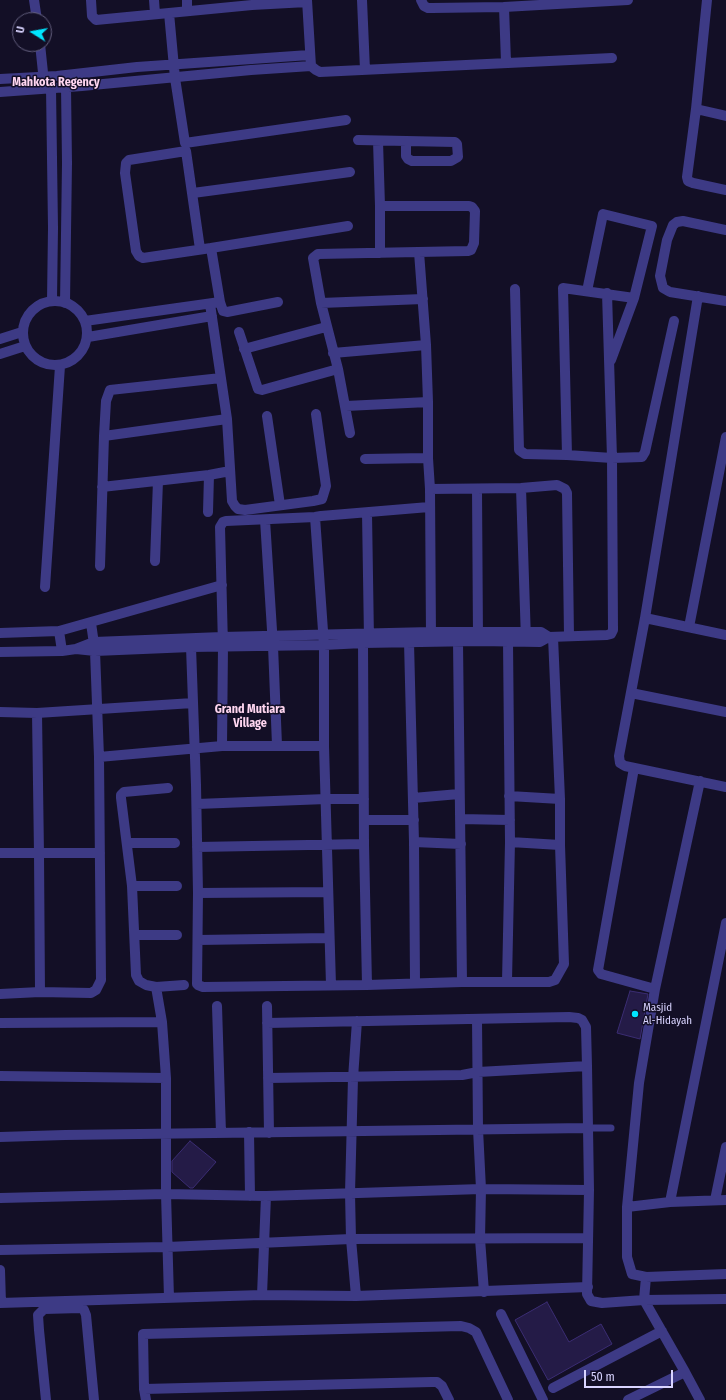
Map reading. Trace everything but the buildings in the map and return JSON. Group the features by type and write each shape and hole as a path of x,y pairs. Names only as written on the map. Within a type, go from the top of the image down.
{"street":[{"path":"34,0 36,12"},
{"path":"90,0 92,16 96,20 188,11 251,2 307,1 309,55 311,66 320,72 612,58"},
{"path":"154,0 155,14"},
{"path":"186,0 188,11"},
{"path":"362,0 365,70"},
{"path":"421,0 428,8 476,4 504,7 530,2 628,0"},
{"path":"707,0 696,109 687,177 688,181 693,183 726,190"},
{"path":"504,7 506,62"},
{"path":"169,13 175,78 200,249"},
{"path":"41,52 44,77 48,88 53,220 52,300"},
{"path":"0,79 44,77 137,67 309,55"},
{"path":"0,92 311,66"},
{"path":"65,303 68,163 66,87"},
{"path":"696,109 726,116"},
{"path":"346,120 185,147 129,160 126,163 125,173 136,251 139,256 143,258 348,226"},
{"path":"358,140 455,142 457,144 458,157 451,161 412,161 406,156 406,141"},
{"path":"378,141 380,253"},
{"path":"193,193 350,172"},
{"path":"350,433 338,369 326,327 312,263 313,258 318,254 468,251 471,250 474,243 475,211 472,207 380,206"},
{"path":"586,290 603,214 652,226 634,298 609,366"},
{"path":"726,230 683,221 677,222 673,225 667,240 660,276 663,288 670,292 726,301"},
{"path":"211,248 220,302 223,311 227,312 278,302"},
{"path":"419,252 426,345 428,402 431,637"},
{"path":"567,455 563,288 586,290 634,298"},
{"path":"515,289 519,450 524,454 612,458 642,457 645,452 674,321"},
{"path":"0,652 62,651 95,647 222,642 367,640 478,636 526,637 540,642 551,637 607,636 611,634 613,630 612,458 607,293"},
{"path":"698,296 645,618 619,756 620,763 625,766 726,787"},
{"path":"321,303 423,299"},
{"path":"52,300 65,303 76,308 86,321 88,337 85,347 79,356 70,363 60,366 45,365 33,358 25,346 22,332 26,318 36,307 52,300"},
{"path":"86,321 220,302"},
{"path":"210,304 227,419 232,501 234,506 238,509 245,510 314,501 322,498 326,486 316,414"},
{"path":"88,337 212,316"},
{"path":"244,349 326,327"},
{"path":"0,338 22,332"},
{"path":"239,332 256,387 260,390 338,369"},
{"path":"333,354 426,345"},
{"path":"0,354 25,346"},
{"path":"45,587 60,366"},
{"path":"100,566 104,436 106,401 110,390 221,378"},
{"path":"346,406 428,402"},
{"path":"267,416 280,505"},
{"path":"104,436 227,419"},
{"path":"689,627 726,437"},
{"path":"365,459 428,458"},
{"path":"102,487 209,475 230,471"},
{"path":"208,512 209,475"},
{"path":"155,561 158,481"},
{"path":"430,489 521,488 557,485 565,489 567,493 569,636"},
{"path":"477,488 478,636"},
{"path":"521,488 526,637"},
{"path":"222,746 221,525 226,521 315,517 429,507"},
{"path":"367,513 367,640 364,799 367,985"},
{"path":"315,517 324,640 324,746 331,985"},
{"path":"265,520 273,641 277,745"},
{"path":"0,633 59,631 222,585"},
{"path":"645,618 726,635"},
{"path":"0,994 40,992 91,993 96,990 101,980 99,757 95,647 91,623"},
{"path":"59,631 62,651"},
{"path":"367,640 409,642 431,637 458,642 478,636 508,642 526,637"},
{"path":"192,647 198,893 197,984 200,987 367,985 507,981 549,982 555,980 564,964 560,799 551,637"},
{"path":"95,647 192,647 222,642"},
{"path":"409,642 414,820 415,983"},
{"path":"458,642 462,982"},
{"path":"507,981 510,842 508,642"},
{"path":"631,693 726,712"},
{"path":"0,712 37,712 193,703"},
{"path":"37,712 40,854 40,992"},
{"path":"99,757 222,746 324,746"},
{"path":"634,768 598,970 601,974 655,989"},
{"path":"700,781 655,989 639,1083 627,1207 627,1257 632,1274 646,1277 726,1274"},
{"path":"168,788 124,792 121,795 121,798 132,886 136,975 139,980 146,985 156,987 184,985"},
{"path":"413,798 459,794"},
{"path":"509,796 560,799"},
{"path":"196,804 364,799"},
{"path":"460,819 510,820"},
{"path":"364,820 414,820"},
{"path":"414,842 460,844"},
{"path":"510,842 560,845"},
{"path":"127,843 175,843"},
{"path":"197,847 364,844"},
{"path":"0,853 100,853"},
{"path":"132,886 177,886"},
{"path":"198,893 328,892"},
{"path":"670,1202 726,923"},
{"path":"135,935 177,935"},
{"path":"198,940 329,938"},
{"path":"156,987 162,1022 166,1078 165,1134 169,1298"},
{"path":"217,1006 221,1133"},
{"path":"267,1006 269,1132"},
{"path":"267,1023 569,1017 582,1020 586,1027 587,1066 589,1190 587,1294 591,1301 602,1303 644,1300 726,1299"},
{"path":"477,1019 478,1129 481,1190 480,1238 484,1292"},
{"path":"356,1296 351,1239 350,1193 357,1021"},
{"path":"0,1023 162,1022"},
{"path":"268,1078 354,1078 462,1075 478,1072 587,1066"},
{"path":"0,1076 166,1078"},
{"path":"0,1137 352,1130 587,1128"},
{"path":"249,1132 250,1196"},
{"path":"715,1200 726,1147"},
{"path":"0,1198 166,1194 266,1196 481,1190 589,1190"},
{"path":"262,1296 266,1196"},
{"path":"627,1207 670,1202 726,1200"},
{"path":"0,1250 168,1247 351,1239 587,1238"},
{"path":"0,1270 1,1302 262,1296 356,1296 588,1287"},
{"path":"646,1277 644,1300 700,1400"},
{"path":"46,1400 38,1315 44,1309 81,1308 86,1314 94,1400"},
{"path":"501,1314 543,1400"},
{"path":"146,1400 144,1389 143,1334 461,1326 476,1332 508,1400"},
{"path":"553,1388 662,1331"},
{"path":"628,1400 685,1372"},
{"path":"144,1389 437,1382 442,1386 448,1400"}],"lane":[{"path":"587,1128 611,1128"}],"place":[{"name":"Masjid Al-Hidayah","path":"635,1014"}],"district":[{"name":"Mahkota Regency","path":"56,83"},
{"name":"Grand Mutiara Village","path":"250,717"}]}
